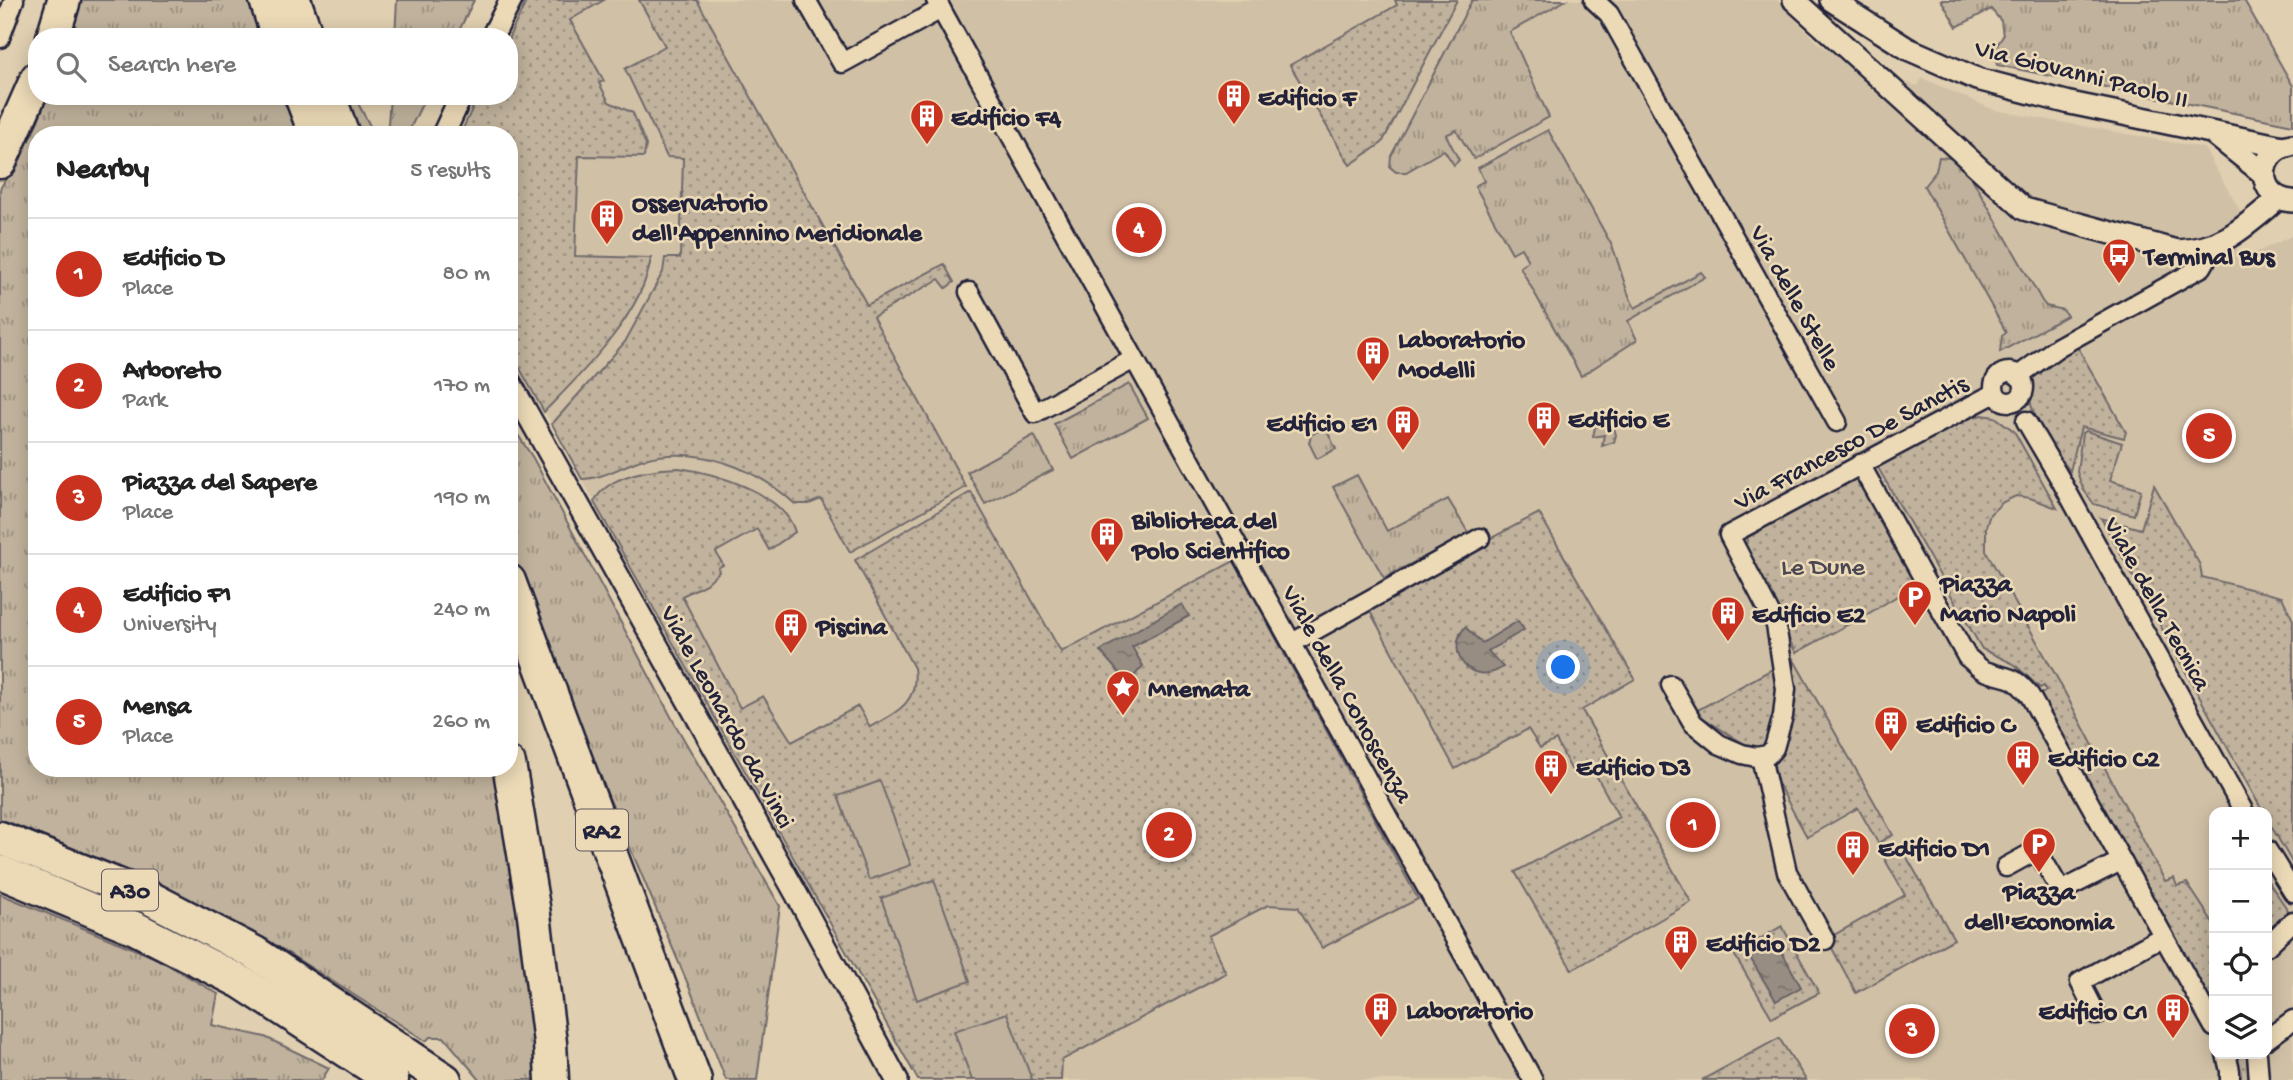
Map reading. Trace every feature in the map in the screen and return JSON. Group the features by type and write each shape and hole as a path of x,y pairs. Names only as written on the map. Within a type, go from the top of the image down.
{"highway":[{"path":"56,28 64,0"},
{"path":"266,0 275,28"},
{"path":"294,0 304,28"},
{"path":"0,162 28,98"},
{"path":"304,105 313,126"},
{"path":"332,105 340,126"},
{"name":"RA2","path":"518,604 695,1080"},
{"path":"549,687 580,741 711,1080"},
{"path":"511,777 533,907 552,1080"},
{"name":"A30","path":"0,838 150,898 254,953 392,1080"},
{"name":"A30","path":"0,873 135,928 241,982 319,1012 445,1080"}],"street":[{"path":"0,38 14,0"},
{"path":"497,28 511,0"},
{"path":"806,0 842,63 938,5"},
{"name":"Via delle Stelle","path":"1594,0 1609,14 1837,422"},
{"path":"1794,0 2024,209 2177,251 2193,251 2214,246 2286,200"},
{"name":"Via Giovanni Paolo II","path":"1832,0 1908,49 1977,79 2070,103 2288,146"},
{"name":"Viale della Conoscenza","path":"938,5 1533,1080"},
{"path":"447,126 457,105"},
{"name":"Via Giovanni Paolo II","path":"2211,132 2264,174 2268,187 2286,200"},
{"path":"2264,174 2269,158 2288,146"},
{"path":"2022,394 2014,401 1999,396 1994,384 1999,376 2008,372 2018,376 2058,347 2202,267 2214,246"},
{"path":"969,292 1035,413 1134,359"},
{"name":"Viale della Tecnica","path":"2018,376 2023,383 2026,421"},
{"name":"Viale della Tecnica","path":"1999,396 2026,421 2241,807"},
{"name":"Via Francesco De Sanctis","path":"1760,757 1771,752 1776,744 1786,689 1776,625 1729,535 1860,464 1999,396"},
{"name":"Viale Leonardo da Vinci","path":"518,397 897,1080"},
{"path":"1860,464 1967,657 1983,671 2006,675 2019,682 2029,696 2209,1018"},
{"path":"1292,643 1480,538"},
{"path":"1671,685 1693,723 1706,735 1732,751 1760,757 1787,872 1825,940"},
{"path":"2006,867 2037,850 2061,891 2121,861"},
{"path":"2272,858 2293,892"},
{"path":"2272,941 2293,920"},
{"path":"2097,1014 2080,982 2162,936"},
{"path":"2272,1035 2293,1020"},
{"path":"2227,1059 2230,1080"},
{"path":"2257,1059 2259,1080"}],"shaded area":[{"path":"528,0 1777,0 1816,41 1845,63 1918,86 1922,78 1994,110 2204,148 2244,218 2229,235 2243,259 2293,235 2293,1080 918,1080 518,364 518,126 465,126 475,105 518,105 518,28 514,28"}],"green space":[{"path":"80,0 257,0 268,28 71,28"},
{"path":"397,0 474,0 460,28 395,28"},
{"path":"527,0 604,0 570,20 604,81 599,83 609,102 633,113 646,145 644,157 579,156 575,256 651,258 646,279 624,321 592,361 544,412 518,365 518,126 464,126 474,105 518,105 518,28 513,28"},
{"path":"639,0 697,0 867,305 944,264 954,282 946,288 939,279 873,317 966,487 850,552 821,499 809,504 795,504 763,480 725,463 685,455 664,455 582,479 552,424 625,342 663,272 665,258 680,258 683,158 667,157 625,69 665,46"},
{"path":"1395,0 1457,0 1382,143 1350,165 1290,65 1397,5"},
{"path":"1472,0 1566,0 1510,32 1549,117 1474,159 1456,130 1446,135 1459,160 1454,165 1444,150 1406,172 1396,172 1390,167 1391,156"},
{"path":"1941,0 2244,0 2293,86 2293,125 1997,65 1994,50 2003,36 2001,21 1991,9 1957,27"},
{"path":"44,105 296,105 304,126 35,126"},
{"path":"345,105 359,105 370,126 351,126"},
{"path":"389,105 422,105 411,126 387,126"},
{"path":"1548,130 1611,244 1635,308 1701,272 1705,277 1628,321 1637,340 1581,376 1520,267 1528,261 1521,248 1512,253 1475,186 1484,181 1478,168"},
{"path":"28,139 28,777 495,777 526,973 537,1080 480,1080 444,1037 430,1037 426,1041 266,939 132,872 0,819 0,189"},
{"path":"1939,157 1961,159 2042,301 2046,306 2063,310 2067,316 2000,352 2002,336 2006,332 1924,186 1936,171"},
{"path":"2077,346 2126,432 2124,438 2081,427 2070,471 2037,421 2029,392 2031,379 2039,368"},
{"path":"1129,384 1148,418 1073,459 1054,424"},
{"path":"1982,415 1995,417 2014,431 2057,508 2016,496 2003,502 1990,514 1986,527 1986,551 2165,881 2174,878 2177,886 2187,883 2209,916 2209,999 2039,695 2046,691 2044,686 2040,688 2014,664 1982,649 1877,466 1955,422"},
{"path":"1605,422 1614,428 1616,435 1614,442 1602,446 1604,435 1593,437 1595,427"},
{"path":"1325,427 1336,449 1317,459 1309,443 1311,435"},
{"path":"2086,431 2122,443 2110,480 2141,490 2134,515 2094,504 2083,489 2077,472 2082,433"},
{"path":"518,435 533,458 675,724 780,906 757,1080 726,1080 518,577"},
{"path":"1034,435 1053,470 985,504 967,472"},
{"path":"679,468 729,480 763,496 788,518 795,532 769,550 757,529 716,552 723,565 718,568 719,572 706,584 682,596 740,708 763,696 792,742 858,706 870,727 904,705 913,690 914,668 855,560 971,492 1061,652 1234,561 1418,899 1322,948 1298,907 1268,905 1208,936 1226,973 1062,1060 1061,1080 918,1080 594,502 609,485 620,479 644,472"},
{"path":"1357,475 1387,531 1448,499 1469,534 1384,578 1333,487"},
{"name":"Le Dune","path":"1857,478 1917,584 1866,615 1863,611 1857,615 1858,619 1796,653 1745,552 1748,537"},
{"path":"2154,485 2200,565 2202,577 2282,597 2293,620 2293,864 2272,828 2272,807 2260,807 2101,518 2141,529"},
{"path":"1539,513 1635,679 1582,710 1691,902 1572,970 1515,872 1619,817 1591,766 1574,775 1556,740 1540,748 1528,729 1455,769 1366,604"},
{"path":"1794,660 1893,835 1878,843 1858,808 1807,837 1771,771 1771,761 1791,688"},
{"path":"1778,666 1779,686 1770,740 1763,748 1749,747 1694,712"},
{"path":"880,781 911,865 869,880 838,796"},
{"path":"1902,849 1954,939 1856,993 1827,939 1905,895 1884,858"},
{"path":"934,880 970,981 917,1000 881,898"},
{"path":"2272,887 2290,913 2272,932"},
{"path":"0,894 156,958 218,994 212,1025 265,1037 329,1068 322,1080 0,1080"},
{"path":"1782,926 1819,993 1772,1018 1734,954"},
{"path":"1007,1013 1032,1080 972,1080 954,1031"},
{"path":"1779,1038 1806,1080 1702,1080"},
{"path":"2234,1059 2249,1059 2251,1080 2236,1080"}],"water":[{"path":"1182,604 1189,616 1132,647 1143,666 1128,683 1100,651"},
{"path":"1518,621 1524,630 1488,651 1503,667 1481,673 1464,665 1457,648 1465,627 1482,643"},
{"path":"1776,941 1801,987 1776,1001 1749,956"}],"place":[{"name":"Edificio F","path":"1234,126"},
{"name":"Edificio F4","path":"927,146"},
{"name":"Edificio F1","path":"1139,230"},
{"name":"Osservatorio dell'Appennino Meridionale","path":"607,246"},
{"name":"Terminal Bus","path":"2119,285"},
{"name":"Laboratorio Modelli","path":"1373,383"},
{"name":"Mensa","path":"2209,436"},
{"name":"Edificio E","path":"1544,448"},
{"name":"Edificio E1","path":"1403,452"},
{"name":"Biblioteca del Polo Scientifico","path":"1107,564"},
{"name":"Piazza Mario Napoli","path":"1915,627"},
{"name":"Edificio E2","path":"1728,643"},
{"name":"Piscina","path":"791,655"},
{"name":"Mnemata","path":"1123,717"},
{"name":"Edificio C","path":"1891,753"},
{"name":"Edificio C2","path":"2023,787"},
{"name":"Edificio D3","path":"1551,796"},
{"name":"Edificio D","path":"1693,825"},
{"name":"Arboreto","path":"1169,835"},
{"name":"Piazza dell'Economia","path":"2039,874"},
{"name":"Edificio D1","path":"1853,877"},
{"name":"Edificio D2","path":"1681,972"},
{"name":"Piazza del Sapere","path":"1912,1031"},
{"name":"Laboratorio","path":"1381,1039"},
{"name":"Edificio C1","path":"2173,1040"}]}
